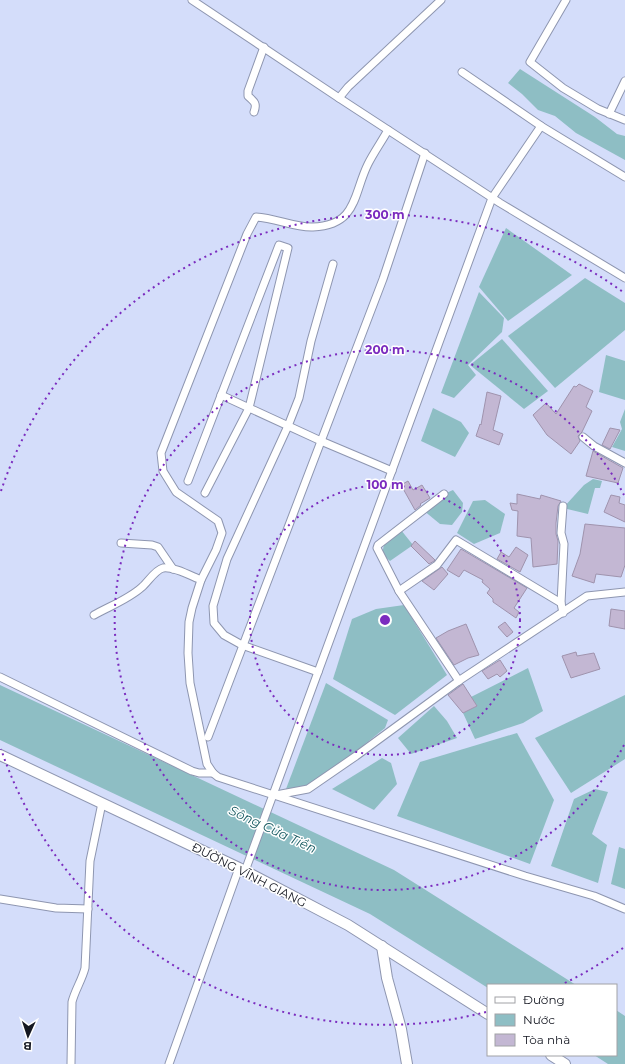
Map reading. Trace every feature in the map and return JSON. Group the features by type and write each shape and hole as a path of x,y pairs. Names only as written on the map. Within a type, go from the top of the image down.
{"street":[{"path":"192,0 492,198 625,278"},
{"path":"339,98 348,87 441,0"},
{"path":"566,0 530,62 563,88 598,109 625,120"},
{"path":"254,112 256,103 248,96 248,91 264,47"},
{"path":"462,72 541,126 625,177"},
{"path":"609,114 625,81"},
{"path":"169,1064 242,870 250,859 274,795 492,198 541,126"},
{"path":"388,130 368,165 354,202 345,216 331,224 314,227 300,226 270,218 256,217 247,234 161,453 163,471 176,492 218,521 222,533 216,550 201,580 190,616 188,668 207,764 213,773 218,777 525,876 594,896 625,909"},
{"path":"208,737 383,279 425,153"},
{"path":"188,481 279,245 288,248 249,408 204,492"},
{"path":"318,672 242,645 224,635 214,623 213,606 227,559 288,426 299,398 311,341 333,264"},
{"path":"222,395 321,441 392,471"},
{"path":"583,437 601,450 625,463"},
{"path":"444,494 377,547 399,591 459,681"},
{"path":"563,506 561,533 564,544 561,603 563,613"},
{"path":"399,591 437,565 456,540 561,603"},
{"path":"121,543 152,545 158,547 173,569"},
{"path":"94,615 134,593 160,569 170,568 201,580"},
{"path":"274,795 308,789 459,681 587,596 624,589"},
{"path":"0,677 192,770 199,773 213,773"},
{"name":"ĐƯỜNG VĨNH GIANG","path":"0,755 242,870 348,925 487,1013"},
{"path":"71,1064 72,1002 85,968 90,855 102,803"},
{"path":"0,899 56,908 88,910"},
{"path":"382,946 387,978 401,1029 407,1064"},
{"path":"553,1056 565,1064"}],"water":[{"path":"520,69 595,117 617,134 625,136 625,160 576,133 555,116 538,110 508,83"},
{"path":"506,228 572,275 508,321 479,287"},
{"path":"585,278 625,303 625,330 555,388 508,336"},
{"path":"479,292 504,318 502,332 468,365 476,375 454,398 441,393"},
{"path":"502,339 548,391 524,409 470,365"},
{"path":"606,355 625,361 625,400 599,392"},
{"path":"433,408 461,422 469,433 455,457 421,441"},
{"path":"625,409 625,451 612,447 622,429 620,422"},
{"path":"593,479 602,481 600,488 595,488 588,514 563,508 584,485"},
{"path":"453,490 463,503 462,512 452,525 440,524 423,510 444,494"},
{"path":"485,500 505,514 500,533 474,544 457,533 473,501"},
{"path":"401,530 413,545 390,561 383,555 385,542"},
{"path":"404,605 447,675 395,715 333,679 352,619 376,609"},
{"path":"528,668 543,711 523,723 475,739 463,713 477,706 471,697"},
{"path":"326,683 388,720 385,728 334,769 307,786 286,789"},
{"name":"Sông Cửa Tiền","path":"0,685 394,870 574,984 487,984 487,987 370,914 0,740"},
{"path":"625,695 625,759 571,793 535,738"},
{"path":"434,706 447,721 457,738 411,754 398,738"},
{"path":"517,733 554,800 530,864 397,816 420,762"},
{"path":"382,758 391,763 397,784 374,810 332,789"},
{"path":"595,789 608,792 592,834 607,845 598,883 551,866 574,799"},
{"path":"619,847 625,849 625,889 611,884"},
{"path":"617,1011 625,1016 625,1064 608,1064 596,1056 617,1056"}],"building":[{"path":"579,384 593,391 586,407 592,411 582,432 578,436 580,441 571,454 547,435 533,415 546,403 556,414 574,386 576,387"},
{"path":"487,392 501,396 493,430 503,434 499,445 476,436 480,424 481,425"},
{"path":"610,428 620,430 610,449 602,445"},
{"path":"593,451 623,468 618,483 586,476"},
{"path":"408,481 413,490 422,485 430,498 420,504 421,505 415,510 401,485"},
{"path":"517,494 540,499 541,495 561,501 558,506 556,523 556,534 558,541 557,564 533,567 531,538 517,536 518,511 512,510 510,503 517,504"},
{"path":"611,495 620,497 619,503 625,505 625,522 604,512"},
{"path":"585,524 625,528 625,565 621,577 596,574 594,583 572,576 580,554"},
{"path":"415,541 435,560 434,561 429,564 411,546"},
{"path":"516,547 528,555 520,572 497,559 501,552 509,557"},
{"path":"461,549 527,588 514,608 519,612 516,618 493,602 493,599 487,593 490,589 482,582 483,580 464,570 459,577 447,570"},
{"path":"442,567 448,574 434,590 422,581"},
{"path":"611,609 625,611 625,629 609,626"},
{"path":"505,622 513,632 507,637 498,627"},
{"path":"466,624 479,655 468,658 454,665 436,638 448,631"},
{"path":"576,652 577,656 594,653 600,669 571,678 562,656"},
{"path":"500,660 507,671 500,677 497,674 488,679 482,671"},
{"path":"463,684 477,706 463,713 448,695"}]}
